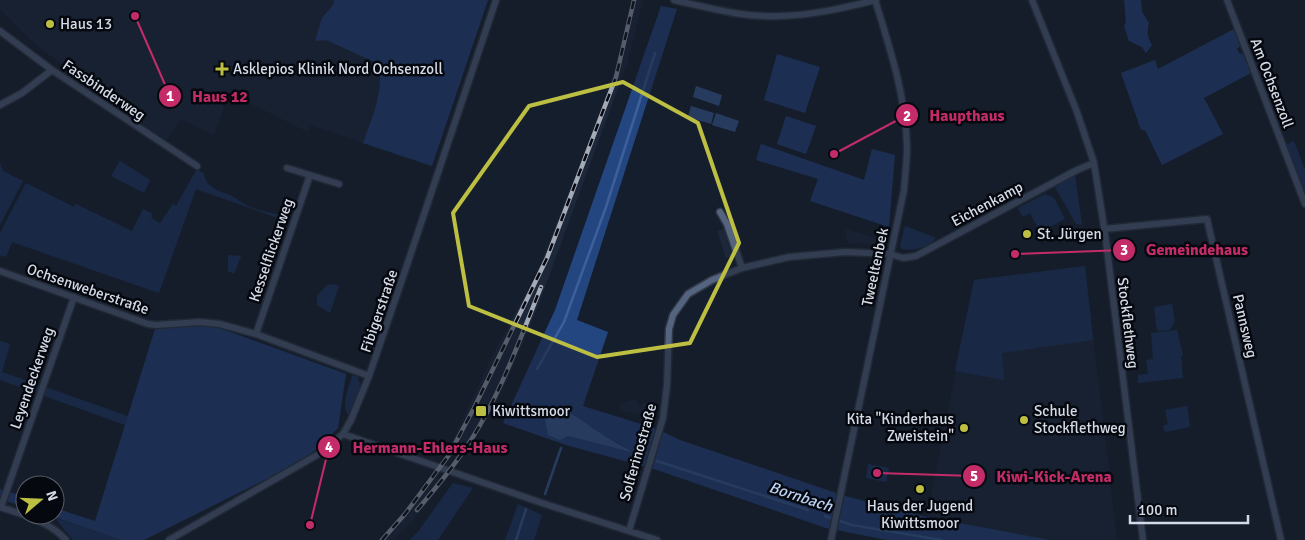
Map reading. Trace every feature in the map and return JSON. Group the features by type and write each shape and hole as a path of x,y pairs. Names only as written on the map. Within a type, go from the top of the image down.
{"street":[{"name":"Fibigerstraße","path":"169,540 317,455 343,434 351,420 369,376 466,95 496,0"},
{"path":"674,0 725,12 781,16 832,11 876,0"},
{"name":"Tweeltenbek","path":"831,540 904,190 907,148 904,110 897,74 876,0"},
{"name":"Stockflethweg","path":"1032,0 1077,112 1094,163 1104,229 1142,540"},
{"name":"Am Ochsenzoll","path":"1226,0 1305,204"},
{"name":"Fassbinderweg","path":"0,30 52,70 197,166"},
{"path":"0,105 22,93 52,70"},
{"name":"Eichenkamp","path":"890,254 903,258 916,256 1077,170 1094,163"},
{"path":"287,168 339,184"},
{"name":"Kesselflickerweg","path":"256,334 310,175"},
{"path":"720,212 727,224 742,268"},
{"name":"Pannsweg","path":"1104,229 1207,219 1281,540"},
{"name":"Solferinostraße","path":"629,531 663,418 667,385 668,334 673,315 688,294 712,280 742,268 805,255 846,252 890,254"},
{"name":"Ochsenweberstraße","path":"0,271 148,324 200,322 220,324 256,334 369,376"},
{"name":"Leyendeckerweg","path":"1,507 74,298"},
{"path":"343,434 542,503 657,540"},
{"path":"1,507 42,522 57,530 66,540"}],"highlighted area":[{"path":"623,82 698,123 739,243 690,343 597,357 469,306 453,213 529,106"}],"shaded area":[{"name":"Asklepios Klinik Nord Ochsenzoll","path":"0,0 334,0 333,5 322,18 326,40 379,64 381,86 375,110 363,143 311,125 308,132 229,93 214,135 181,119 167,140 64,72 65,66 37,46 0,9"},
{"path":"334,0 488,0 432,166 363,143 379,94 379,64 326,40 315,41 322,18 333,5"},
{"path":"632,0 643,0 627,64 538,306 508,379 487,419 461,459 447,453 494,352 537,274 602,107 621,51"},
{"path":"1124,0 1141,0 1142,12 1149,23 1148,34 1152,45 1146,53 1142,47 1129,41 1124,26 1126,22"},
{"path":"661,6 677,9 577,320 608,332 583,406 657,429 680,440 845,496 927,517 1050,540 887,540 826,528 654,469 566,445 503,423 555,310","holes":["563,409 598,432 633,452 568,436"]},
{"path":"1234,29 1240,46 1237,49 1239,53 1243,54 1251,73 1204,98 1223,134 1162,165 1145,130 1141,130 1121,73 1155,60 1158,69"},
{"path":"777,54 820,67 805,113 764,100"},
{"path":"696,86 722,95 719,106 693,97"},
{"path":"691,106 714,113 711,124 688,117"},
{"path":"716,113 739,121 735,132 712,125"},
{"path":"786,116 816,126 806,154 777,144"},
{"path":"1294,141 1305,170 1305,198 1285,145"},
{"path":"761,144 864,180 872,149 895,155 889,227 810,201 818,179 756,160"},
{"path":"120,161 150,180 144,193 111,176"},
{"path":"0,163 3,171 23,181 0,225"},
{"path":"197,169 203,173 207,183 216,190 230,195 258,210 290,217 289,222 196,189 159,293 12,242 6,257 0,255 0,233 26,183 74,207 76,204 132,231 143,209 153,214 151,218 160,223 173,204 176,206"},
{"path":"1075,175 1082,225 1076,224 1055,187"},
{"path":"1045,194 1054,198 1065,219 1040,232 1030,213 1023,217 1018,208"},
{"path":"905,226 936,238 920,248 911,250 901,249 900,245"},
{"path":"724,229 732,256 726,258 717,231"},
{"path":"845,229 880,239 879,244 848,243"},
{"path":"228,255 241,256 234,274 228,271"},
{"name":"Schule Stockflethweg","path":"1085,266 1117,540 1050,540 927,517 974,280"},
{"path":"1085,266 1093,340 1002,353 1004,380 955,371 974,280"},
{"path":"334,284 339,286 330,313 317,305 317,296 327,285"},
{"path":"1172,304 1175,322 1170,330 1157,331 1154,307"},
{"path":"211,325 346,374 338,428 318,448 295,465 144,540 121,540 65,521 65,511 95,521 155,329"},
{"path":"1177,330 1183,355 1181,356 1183,378 1138,383 1138,375 1148,374 1146,360 1153,359 1151,333"},
{"path":"0,341 10,344 2,372 128,416 125,425 0,380"},
{"path":"356,375 360,385 359,390 348,415 345,406 346,396 352,376"},
{"path":"636,399 638,405 654,400 652,417 621,410 620,404"},
{"path":"1187,406 1190,427 1165,432 1163,426 1168,424 1165,410"},
{"path":"552,408 571,413 606,437 635,453 568,436 560,440 548,435 545,419"},
{"path":"868,464 889,468 886,482 866,478"},
{"path":"431,477 446,480 413,520 393,540 378,540 408,507"},
{"path":"453,483 473,488 438,540 409,540 417,533"},
{"path":"0,489 15,494 15,504 0,499"},
{"path":"518,504 542,515 534,540 505,540"},
{"path":"65,521 121,540 73,540 61,525 65,525"}],"waterway":[{"path":"537,369 564,322 606,207 655,53"},
{"name":"Bornbach","path":"545,494 561,448"},
{"name":"Bornbach","path":"633,453 641,456"},
{"name":"Bornbach","path":"657,461 808,510"},
{"name":"Bornbach","path":"516,540 526,509"},
{"name":"Bornbach","path":"825,516 852,525 941,540"}],"railway":[{"path":"382,540 405,514 449,455 547,258 616,77 634,0"},
{"path":"417,510 458,458 482,422 492,404 541,287"}],"place":[{"name":"Haus 12","path":"135,16"},
{"name":"Haus 13","path":"50,24"},
{"name":"Asklepios Klinik Nord Ochsenzoll","path":"222,69"},
{"name":"Haupthaus","path":"834,154"},
{"name":"St. Jürgen","path":"1027,234"},
{"name":"Gemeindehaus","path":"1015,254"},
{"name":"Kiwittsmoor","path":"481,411"},
{"name":"Schule Stockflethweg","path":"1024,420"},
{"name":"Kita \"Kinderhaus Zweistein\"","path":"964,428"},
{"name":"Kiwi-Kick-Arena","path":"877,473"},
{"name":"Haus der Jugend Kiwittsmoor","path":"920,489"},
{"name":"Hermann-Ehlers-Haus","path":"310,525"}]}
